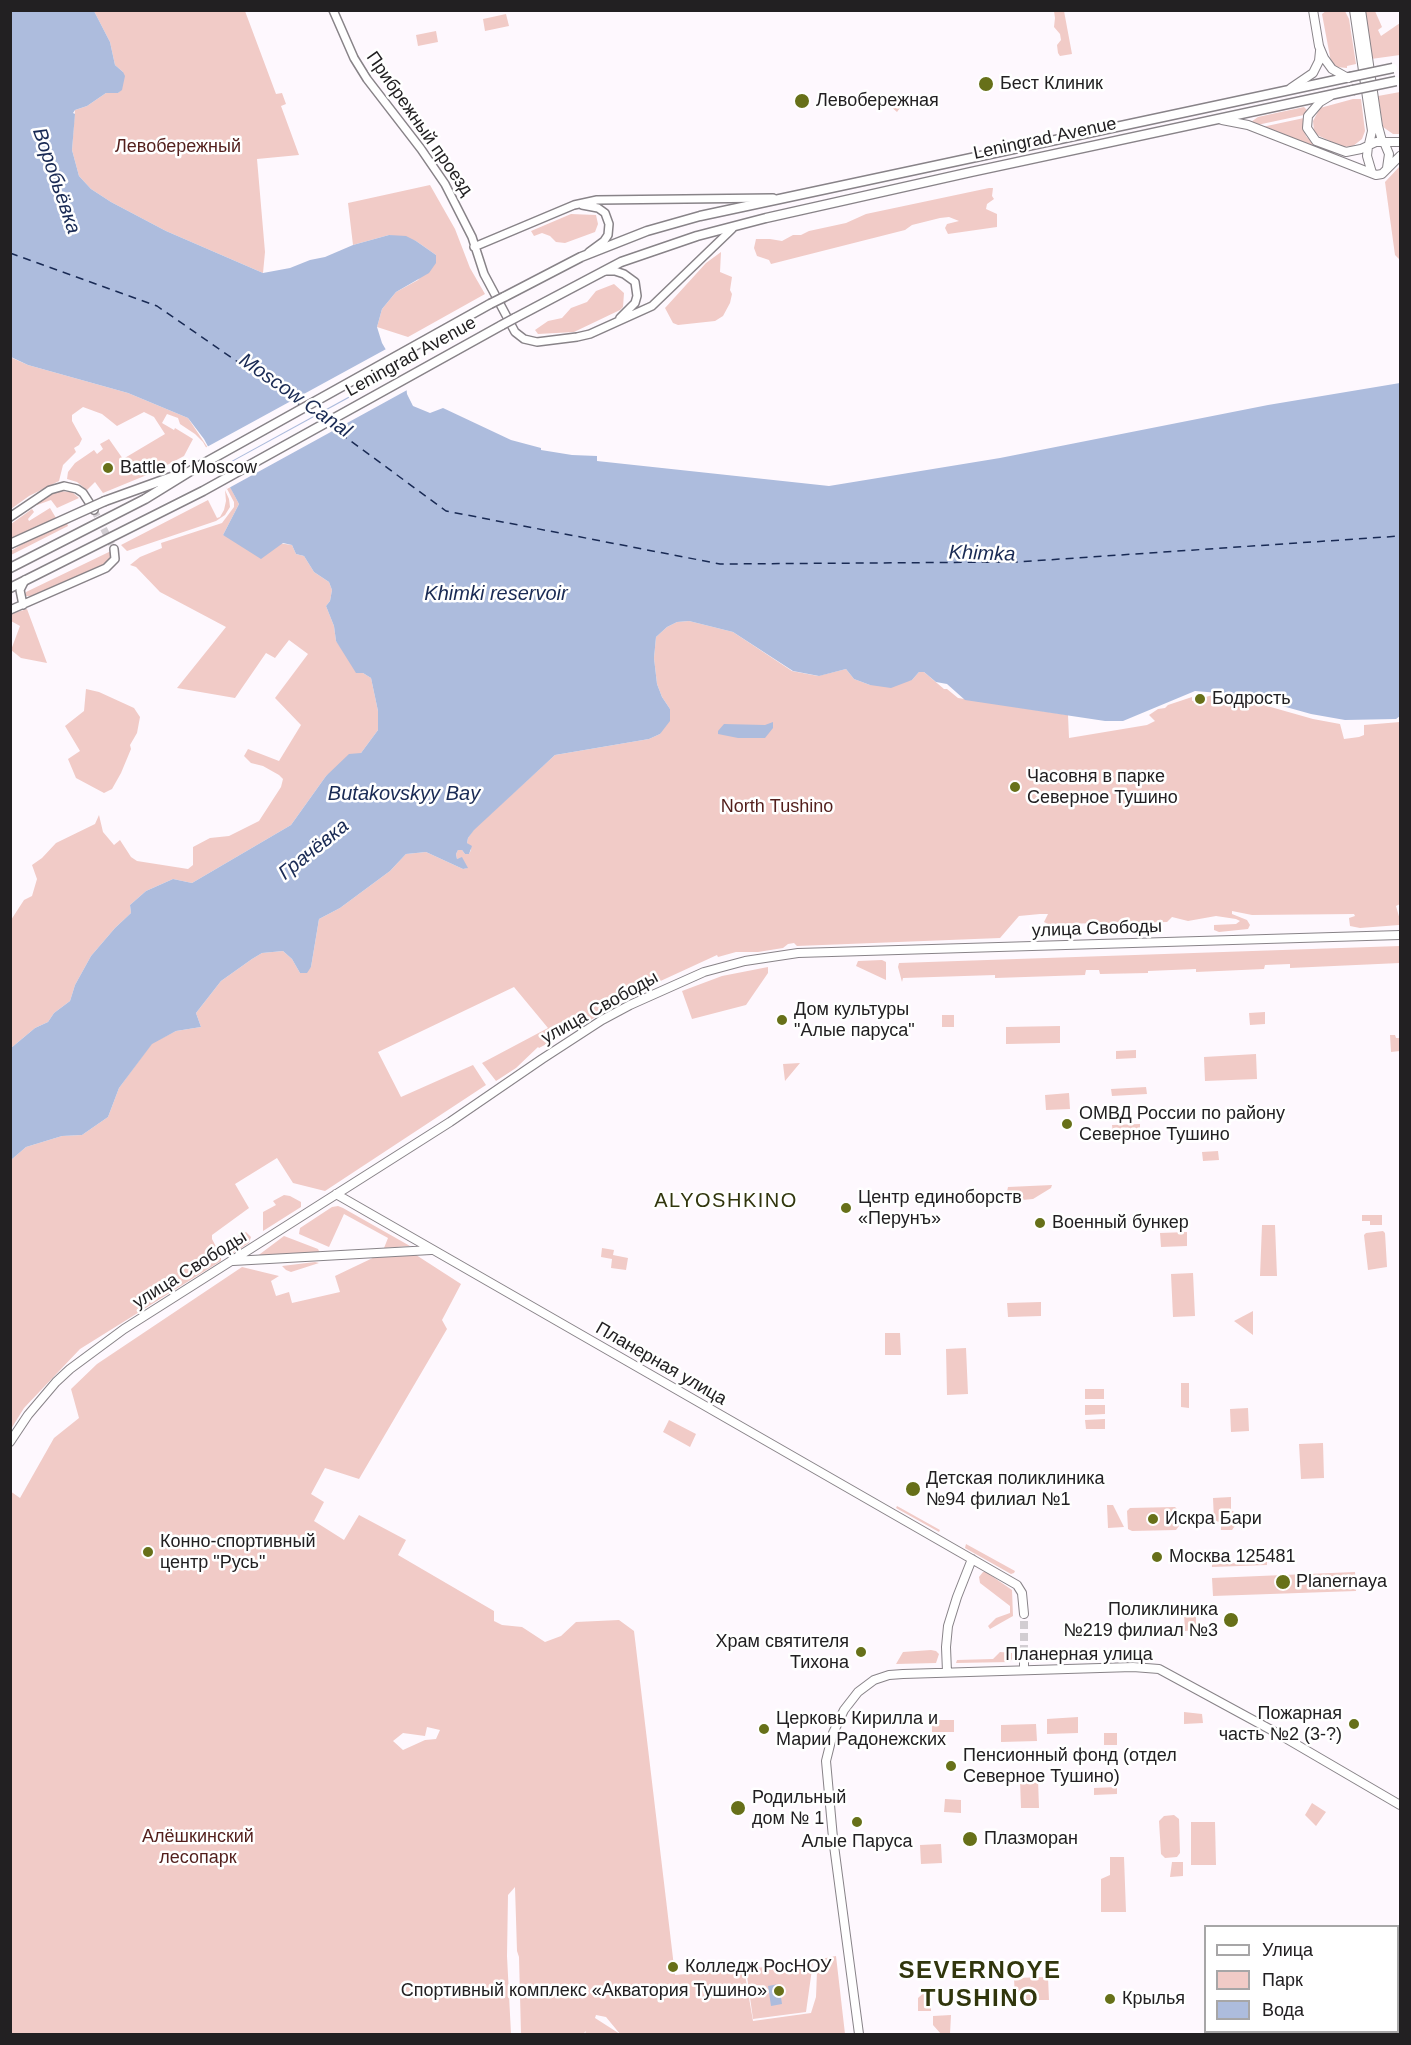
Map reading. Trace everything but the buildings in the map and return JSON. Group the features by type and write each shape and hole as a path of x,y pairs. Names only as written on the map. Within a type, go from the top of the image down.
{"main road":[{"path":"1285,92 1313,74 1319,61 1313,10"},
{"path":"1354,10 1371,131 1367,156 1372,172"},
{"path":"1361,10 1378,126 1389,154 1387,168"},
{"path":"1319,46 1332,69 1349,77"},
{"name":"Leningrad Avenue","path":"10,568 144,499 490,304 581,257 657,228 778,199 1397,67"},
{"path":"1218,120 1398,80"},
{"path":"1330,95 1320,102 1308,116 1307,128 1320,144 1346,152 1383,142 1401,142"},
{"path":"1218,120 1248,125 1379,175 1401,156"},
{"name":"Leningrad Avenue","path":"10,588 203,491 598,273 662,246 739,225 971,172 1218,120"},
{"path":"10,544 105,501 192,470"},
{"name":"улица Свободы","path":"10,1442 41,1398 70,1369 124,1329 450,1122 603,1020 677,983 722,966 798,953 1401,935"},
{"name":"Планерная улица","path":"336,1194 1015,1583 1021,1590 1024,1614"},
{"path":"233,1261 432,1250"},
{"path":"947,1672 948,1626 972,1559"},
{"path":"1024,1653 1024,1670"},
{"name":"Планерная улица","path":"860,2034 832,1838 826,1781 827,1753 844,1710 858,1692 874,1680 896,1674 947,1672 1132,1667 1159,1669 1401,1805"}],"street":[{"name":"Прибрежный проезд","path":"333,10 354,58 367,79 446,184 461,213 484,274 518,336 530,341 548,342 577,338 652,306 720,239 739,225"},
{"path":"474,247 574,205 610,200 762,197 778,199"},
{"path":"574,205 598,208 605,213 609,224 608,234 604,241 581,257"},
{"path":"598,273 615,271 624,274 634,282 637,296 635,303 616,322"},
{"path":"10,518 50,490 64,486 83,493 94,510"},
{"path":"10,609 106,568 115,559 114,549"},
{"path":"10,562 32,558"},
{"path":"23,605 20,590 26,580"}],"green space":[{"name":"Левобережный","path":"94,11 245,11 276,94 282,93 286,104 281,106 299,155 257,159 265,252 263,273 166,231 111,202 91,189 79,176 72,150 75,110 87,106 106,93 118,93 121,90 123,72 115,65 110,42"},
{"path":"1054,11 1064,11 1072,54 1060,56 1058,53 1057,45 1061,40 1060,34 1054,27"},
{"path":"1326,11 1345,11 1349,19 1356,64 1347,66 1347,68 1336,67 1331,62 1322,14"},
{"path":"1364,11 1375,11 1382,27 1378,30 1381,36 1400,23 1400,55 1371,59"},
{"path":"506,14 509,26 485,31 483,19"},
{"path":"436,31 438,42 418,46 416,35"},
{"path":"1400,92 1400,134 1393,134 1383,127 1378,96"},
{"path":"902,96 905,101 897,112 889,105 892,100"},
{"path":"1361,99 1365,131 1362,139 1353,146 1343,147 1317,135 1313,121 1320,108"},
{"path":"1304,107 1307,110 1304,115 1257,125 1251,122 1258,117"},
{"path":"1304,118 1306,136 1317,148 1262,127"},
{"path":"1400,166 1400,260 1395,255 1385,182"},
{"path":"430,185 455,229 470,268 485,294 408,337 377,327 382,309 396,292 418,280 436,255 416,241 389,235 353,245 348,203"},
{"path":"993,188 994,199 987,204 986,209 997,214 997,227 948,234 945,228 947,224 959,221 949,217 940,218 912,225 905,230 771,264 769,260 757,256 754,248 756,239 782,241 793,235 846,223 866,214"},
{"path":"571,214 596,215 598,224 595,232 565,243 556,242 550,236 542,233 534,236 531,231"},
{"path":"721,252 720,272 732,277 730,303 723,316 715,321 678,325 673,323 665,308 706,263"},
{"path":"614,284 624,293 623,307 620,310 574,332 538,334 535,330 548,321 562,318 571,308 587,302 596,291"},
{"path":"10,357 28,365 128,393 188,418 210,451 195,434 180,424 178,418 167,414 162,423 193,439 184,456 154,472 103,493 95,482 87,490 77,482 67,479 68,472 75,463 94,450 97,454 103,449 100,444 109,439 123,459 165,434 154,417 144,412 117,426 102,414 83,407 72,415 72,421 82,439 74,448 76,452 63,465 59,481 29,496 11,509"},
{"path":"229,485 239,504 223,535 292,545 296,554 304,556 314,572 329,582 332,590 330,601 326,606 334,626 336,641 363,673 371,678 378,711 378,730 361,753 326,776 291,825 192,883 173,879 146,891 130,905 131,913 91,956 75,985 70,1001 54,1013 48,1022 35,1028 11,1048 11,920 24,900 32,896 37,879 32,865 56,843 95,824 99,815 103,832 114,845 120,840 131,857 137,861 188,869 193,865 193,847 210,838 229,836 259,821 281,787 283,779 279,775 263,766 251,763 244,756 248,749 279,761 301,725 275,698 308,654 289,640 275,658 266,653 235,698 177,688 226,627 160,592 136,567 130,565 140,557 162,548 161,543 222,523 234,507 234,502 226,487"},
{"path":"225,490 230,507 225,515 216,521 127,551 121,545 208,500 217,518 220,517 226,501"},
{"path":"52,492 72,492 79,498 57,508 51,500 37,505 35,503"},
{"path":"50,508 56,518 11,539 11,524 32,509 34,512 28,519 29,521"},
{"path":"67,523 68,526 11,555 11,551 24,543"},
{"path":"111,551 110,561 106,565 33,596 25,596 26,592"},
{"path":"27,609 47,663 21,658 11,650 20,626 11,621 11,614"},
{"name":"North Tushino","path":"689,621 733,632 792,671 818,676 846,669 854,679 870,685 912,680 919,672 924,672 958,698 1068,715 1069,738 1147,725 1155,721 1149,715 1158,709 1192,697 1192,701 1216,694 1340,724 1344,739 1364,735 1364,725 1400,722 1400,904 1396,906 1399,925 1360,928 1350,926 1349,918 1355,916 1354,914 1252,915 1232,911 1232,914 1247,920 1250,925 1248,929 1219,932 1214,930 1214,925 1236,924 1240,921 1216,916 1188,921 1172,917 1167,922 1048,924 1044,922 1048,914 1040,914 1019,916 1000,938 797,946 794,943 783,948 758,952 736,952 718,957 717,955 641,990 577,1028 538,1047 516,1068 496,1081 482,1063 548,1028 514,987 378,1052 401,1097 473,1065 486,1085 325,1191 293,1183 277,1158 235,1184 249,1208 212,1235 221,1261 80,1349 24,1408 11,1429 11,1160 26,1147 62,1136 82,1135 108,1117 119,1088 152,1043 176,1031 201,1027 196,1013 221,981 252,959 262,953 283,951 292,959 300,973 311,967 319,919 340,908 390,871 406,854 426,852 463,869 467,868 462,858 457,859 456,854 458,850 462,850 465,854 469,854 471,850 467,843 468,838 474,829 555,755 649,739 660,734 670,709 657,684 654,658 656,637 677,622"},
{"path":"86,689 99,692 134,708 140,717 137,733 130,745 131,749 121,773 112,789 104,793 76,778 68,759 80,751 65,726 84,711"},
{"path":"1400,946 1400,963 1290,968 1290,964 1265,965 1264,969 1196,972 1196,969 1100,974 1099,970 1086,970 1085,975 903,978 902,982 898,967 899,963"},
{"path":"882,960 886,962 886,980 856,966 858,961"},
{"path":"768,967 768,973 746,1005 692,1019 682,991 722,976"},
{"path":"1265,1012 1265,1024 1250,1025 1249,1013"},
{"path":"942,1015 954,1015 954,1027 942,1027"},
{"path":"1060,1026 1060,1043 1006,1044 1006,1027"},
{"path":"1390,1035 1400,1038 1400,1051 1391,1052"},
{"path":"1136,1050 1136,1058 1116,1059 1116,1051"},
{"path":"1256,1054 1257,1079 1205,1081 1204,1057"},
{"path":"800,1063 785,1081 783,1064"},
{"path":"1146,1087 1147,1094 1112,1096 1111,1089"},
{"path":"1069,1093 1070,1109 1046,1110 1045,1095"},
{"path":"1140,1124 1140,1133 1113,1134 1112,1125"},
{"path":"1218,1151 1219,1160 1203,1161 1202,1152"},
{"path":"1052,1185 1051,1188 1033,1199 1011,1201 1006,1196 1008,1187"},
{"path":"284,1195 301,1202 301,1207 263,1231 263,1212 276,1205 273,1201"},
{"path":"338,1206 410,1246 384,1248 388,1238 344,1214 329,1247 299,1234 300,1228 332,1207"},
{"path":"1362,1215 1382,1215 1382,1225 1370,1225 1370,1221 1362,1221"},
{"path":"1262,1225 1275,1225 1277,1276 1260,1276"},
{"path":"1383,1231 1387,1267 1368,1270 1364,1235"},
{"path":"246,1232 251,1237 249,1243 232,1254 227,1253 227,1248 237,1241 238,1236"},
{"path":"1187,1232 1187,1246 1161,1247 1160,1233"},
{"path":"284,1236 318,1249 320,1253 256,1257"},
{"path":"602,1248 614,1250 613,1255 628,1258 626,1270 611,1268 612,1259 601,1257"},
{"name":"Алёшкинский лесопарк","path":"413,1253 461,1284 442,1320 447,1329 359,1479 325,1468 311,1494 324,1502 314,1521 344,1540 359,1515 406,1540 398,1555 494,1611 494,1621 502,1625 522,1627 545,1642 561,1636 576,1622 619,1620 634,1631 675,1975 744,1969 753,2021 811,2013 816,1997 817,1971 821,1959 836,1956 845,2034 620,2034 585,2034 586,2031 583,2034 521,2034 515,1887 508,1895 507,1956 511,2034 11,2034 10,1491 20,1498 54,1438 79,1418 71,1389 97,1364 242,1267 279,1276 271,1281 276,1296 289,1292 292,1303 340,1292 335,1276 379,1255","holes":["427,1727 440,1730 436,1739 425,1740 403,1750 393,1741 403,1733 425,1736","596,2015 606,2017 620,2034 595,2018"]},
{"path":"319,1263 291,1272 282,1266"},
{"path":"1193,1273 1195,1316 1173,1317 1171,1274"},
{"path":"1041,1302 1041,1316 1008,1317 1007,1303"},
{"path":"1253,1311 1253,1335 1234,1321"},
{"path":"885,1333 900,1333 901,1355 885,1355"},
{"path":"966,1348 968,1394 947,1395 946,1349"},
{"path":"1181,1383 1189,1383 1189,1408 1181,1407"},
{"path":"1085,1389 1104,1389 1104,1399 1085,1399"},
{"path":"1085,1405 1105,1405 1105,1414 1085,1415"},
{"path":"1248,1408 1249,1431 1231,1432 1230,1409"},
{"path":"1105,1419 1105,1429 1086,1429 1085,1420"},
{"path":"669,1420 696,1434 690,1447 663,1432"},
{"path":"1323,1443 1324,1478 1301,1479 1299,1444"},
{"path":"1231,1497 1231,1510 1239,1515 1239,1520 1232,1530 1221,1530 1221,1522 1214,1521 1213,1498"},
{"path":"1107,1505 1113,1505 1124,1527 1108,1528"},
{"path":"897,1506 940,1530 939,1532 896,1508"},
{"name":"Искра Бари","path":"1175,1507 1178,1510 1179,1526 1176,1530 1132,1531 1128,1529 1127,1511 1130,1508"},
{"path":"966,1544 1015,1571 1014,1573 1011,1574 965,1548"},
{"path":"1267,1562 1267,1565 1212,1567 1212,1564"},
{"path":"983,1572 1012,1590 1013,1616 990,1629 988,1626 996,1618 1010,1613 1010,1606 980,1583 979,1577"},
{"path":"1355,1572 1356,1591 1213,1596 1212,1578"},
{"path":"1196,1609 1196,1630 1185,1631 1184,1614"},
{"path":"931,1650 939,1654 936,1663 896,1664 903,1652"},
{"path":"1000,1652 1012,1653 1010,1662 956,1663 957,1660 993,1659"},
{"path":"1184,1712 1202,1714 1203,1723 1184,1724"},
{"path":"1078,1717 1078,1733 1047,1734 1047,1719"},
{"path":"932,1720 954,1720 954,1732 932,1732"},
{"path":"1036,1724 1037,1741 1001,1742 1001,1725"},
{"path":"1104,1733 1117,1733 1117,1745 1104,1745"},
{"path":"1038,1779 1039,1808 1021,1808 1020,1780"},
{"path":"1117,1787 1117,1794 1094,1795 1094,1788"},
{"path":"945,1799 961,1800 961,1813 944,1812"},
{"path":"1312,1803 1326,1812 1316,1826 1305,1815"},
{"path":"1174,1815 1179,1819 1180,1853 1177,1857 1165,1858 1161,1854 1159,1821 1164,1816"},
{"path":"1191,1822 1215,1822 1216,1865 1191,1865"},
{"path":"941,1844 942,1863 921,1864 920,1845"},
{"path":"1110,1857 1124,1857 1126,1912 1101,1912 1101,1879 1110,1875"},
{"path":"1172,1862 1183,1862 1183,1876 1170,1877"},
{"name":"Спортивный комплекс «Акватория Тушино»","path":"813,1962 806,2012 753,2019 746,1969"},
{"path":"1048,1977 1049,2000 1015,2000 1014,1978"},
{"path":"931,1986 931,2011 918,2011 918,1998"},
{"path":"951,2015 950,2034 941,2034 933,2025 933,2016"}],"water":[{"name":"Khimki reservoir","path":"11,11 94,11 110,42 115,65 125,76 122,90 118,93 106,93 73,113 75,114 72,150 79,176 91,189 166,231 263,273 290,268 353,245 389,235 406,236 416,241 436,255 436,263 429,273 396,292 382,309 377,327 382,343 406,384 407,394 413,406 430,413 443,408 511,440 541,448 541,450 597,456 597,461 829,486 1000,458 1268,405 1400,383 1400,716 1396,719 1345,720 1311,714 1243,695 1195,691 1123,721 1105,721 965,700 947,684 936,682 924,672 919,672 912,680 891,688 870,685 854,679 846,669 819,676 793,671 733,632 689,621 677,622 656,637 654,658 657,684 670,709 670,721 660,734 649,739 555,755 474,830 468,838 467,843 472,846 469,854 458,850 457,859 462,857 468,868 463,869 426,852 406,854 390,871 340,908 319,919 311,967 307,973 300,973 292,959 283,951 262,953 252,959 221,981 196,1013 201,1027 176,1031 152,1044 119,1088 108,1117 82,1135 62,1136 26,1147 11,1160 11,1048 35,1028 48,1022 54,1013 70,1001 75,985 91,956 131,913 130,905 146,891 173,879 192,883 291,825 326,776 349,754 361,753 378,730 378,711 371,678 363,673 356,673 336,641 334,626 326,606 330,601 332,590 329,582 314,572 304,556 296,554 292,545 283,543 261,559 223,535 239,504 204,439 188,418 128,393 28,365 11,357"},
{"path":"773,722 773,728 765,738 738,738 718,734 724,724 765,725"},
{"path":"779,1984 782,2004 771,2006 768,1986"}],"pier":[{"path":"388,348 399,369 217,469 205,448"},
{"path":"400,370 409,389 227,489 217,470"}],"ferry route":[{"path":"10,253 157,306 300,405"},
{"path":"306,410 322,421"},
{"path":"329,425 446,511 720,564 1017,562 1400,536"}],"tunnel":[{"path":"94,510 114,549"},
{"path":"1024,1614 1024,1653"}],"place":[{"name":"Бест Клиник","path":"986,84"},
{"name":"Левобережная","path":"802,101"},
{"name":"Battle of Moscow","path":"108,468"},
{"name":"Бодрость","path":"1200,699"},
{"name":"Часовня в парке Северное Тушино","path":"1015,787"},
{"name":"Дом культуры \"Алые паруса\"","path":"782,1020"},
{"name":"ОМВД России по району Северное Тушино","path":"1067,1124"},
{"name":"Центр единоборств «Перунъ»","path":"846,1208"},
{"name":"Военный бункер","path":"1040,1223"},
{"name":"Детская поликлиника №94 филиал №1","path":"913,1489"},
{"name":"Искра Бари","path":"1153,1519"},
{"name":"Конно-спортивный центр \"Русь\"","path":"148,1552"},
{"name":"Москва 125481","path":"1157,1557"},
{"name":"Planernaya","path":"1283,1582"},
{"name":"Поликлиника №219 филиал №3","path":"1231,1620"},
{"name":"Храм святителя Тихона","path":"861,1652"},
{"name":"Пожарная часть №2 (3-?)","path":"1354,1724"},
{"name":"Церковь Кирилла и Марии Радонежских","path":"764,1729"},
{"name":"Пенсионный фонд (отдел Северное Тушино)","path":"951,1766"},
{"name":"Родильный дом № 1","path":"738,1808"},
{"name":"Алые Паруса","path":"857,1822"},
{"name":"Плазморан","path":"970,1839"},
{"name":"Колледж РосНОУ","path":"673,1967"},
{"name":"Спортивный комплекс «Акватория Тушино»","path":"779,1991"},
{"name":"Крылья","path":"1110,1999"}],"district":[{"name":"ALYOSHKINO","path":"726,1201"},
{"name":"SEVERNOYE TUSHINO","path":"980,1985"}],"water label":[{"name":"Воробьёвка","path":"56,181"},
{"name":"Moscow Canal","path":"295,396"},
{"name":"Khimka","path":"982,554"},
{"name":"Butakovskyy Bay","path":"404,794"},
{"name":"Грачёвка","path":"314,850"}]}
